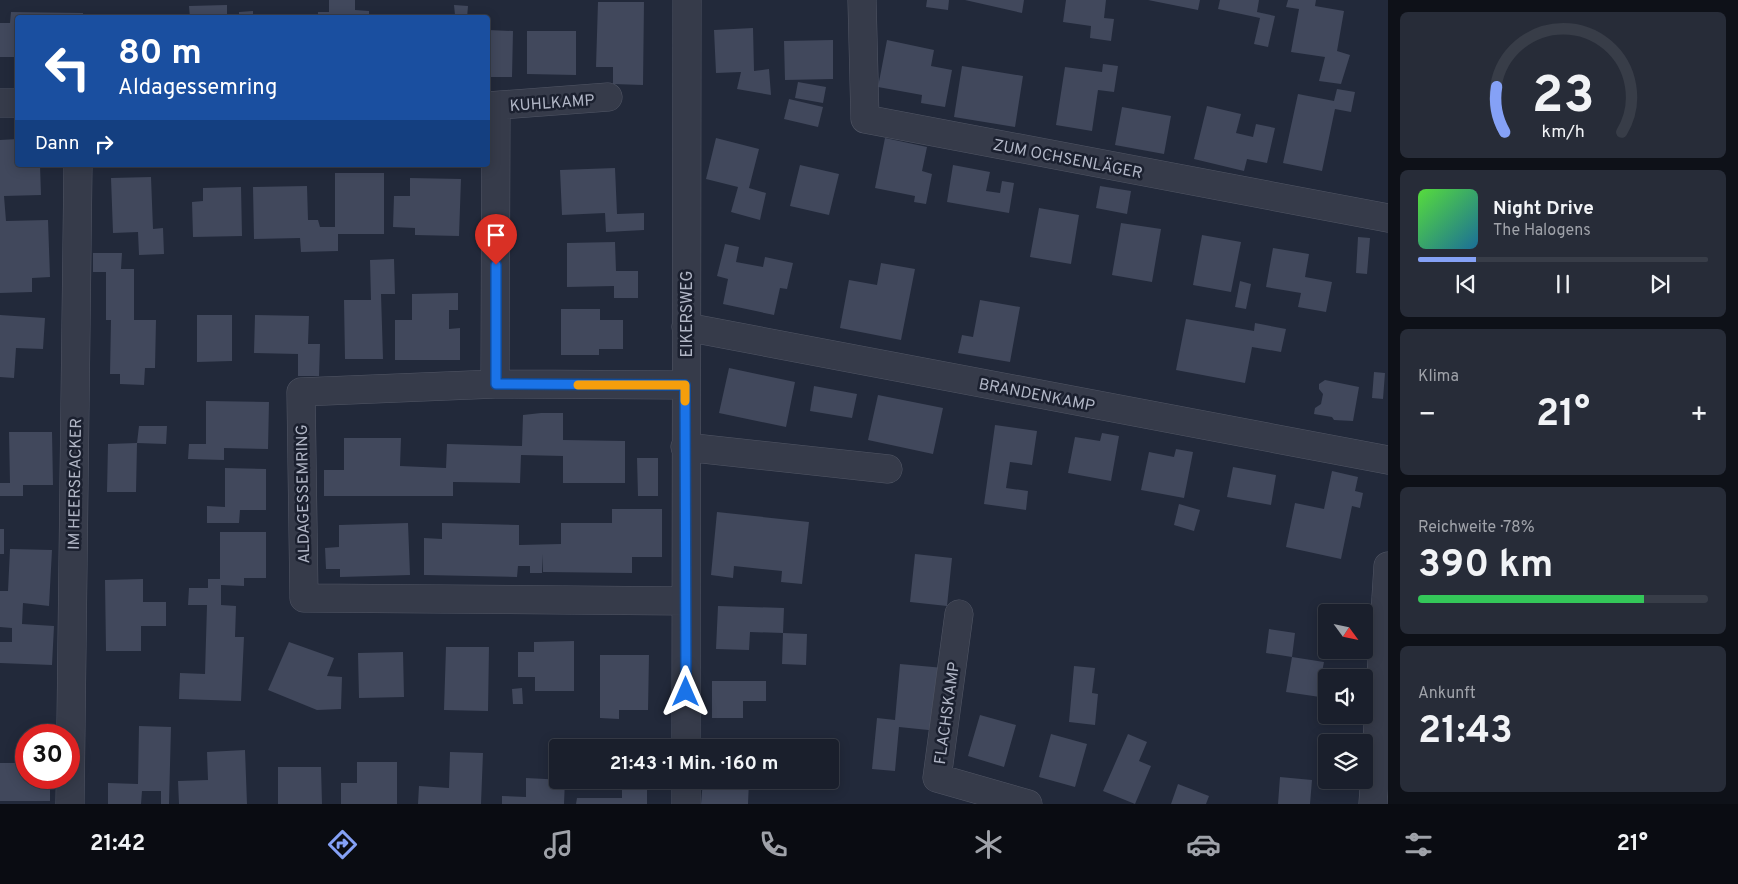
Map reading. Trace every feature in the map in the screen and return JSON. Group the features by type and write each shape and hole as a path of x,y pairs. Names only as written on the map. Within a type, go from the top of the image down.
{"street":[{"name":"EIKERSWEG","path":"686,0 686,739"},
{"name":"ZUM OCHSENLÄGER","path":"862,0 865,119 1388,218"},
{"name":"KUHLKAMP","path":"496,384 492,106 608,97"},
{"path":"0,103 15,103"},
{"name":"IM HEERSEACKER","path":"70,804 78,167"},
{"name":"BRANDENKAMP","path":"686,327 1388,460"},
{"name":"ALDAGESSEMRING","path":"685,385 496,384 301,392 304,598 686,601"},
{"path":"685,447 888,469"},
{"path":"1373,804 1388,566"},
{"name":"FLACHSKAMP","path":"959,614 937,778 1028,804"},
{"path":"686,789 686,804"}],"building":[{"path":"329,0 355,0 355,10 369,11 369,15 318,15 318,12 329,12"},
{"path":"927,0 949,0 948,10 926,7"},
{"path":"965,0 1024,0 1022,13"},
{"path":"1066,0 1106,0 1104,18 1114,19 1111,41 1090,38 1091,26 1063,22"},
{"path":"1148,0 1200,0 1198,10"},
{"path":"1220,0 1259,0 1257,12 1275,16 1268,47 1254,44 1260,18 1218,9"},
{"path":"1288,0 1316,0 1315,6 1344,11 1337,51 1350,55 1341,84 1319,81 1325,57 1291,52 1299,9 1286,7"},
{"path":"598,2 644,2 643,85 613,84 613,67 596,67"},
{"path":"227,5 227,15 190,15 189,6"},
{"path":"454,5 468,6 467,15 455,15"},
{"path":"253,11 253,15 239,15 239,12"},
{"path":"11,12 83,13 83,15 15,15 15,65 14,57 0,57 0,23 10,23"},
{"path":"753,28 754,71 769,69 771,95 737,89 741,72 716,73 714,30"},
{"path":"490,30 513,31 512,77 490,77"},
{"path":"527,31 576,31 576,75 527,74"},
{"path":"833,40 833,79 785,80 784,41"},
{"path":"887,40 934,50 931,66 952,70 945,107 921,103 922,95 878,87"},
{"path":"1103,64 1118,66 1114,92 1098,90 1092,131 1056,125 1065,67 1102,72"},
{"path":"962,66 1023,76 1015,127 954,117"},
{"path":"798,82 826,87 823,103 795,98"},
{"path":"1337,89 1355,92 1351,112 1335,109 1322,171 1283,163 1298,94 1334,101"},
{"path":"789,99 823,107 818,127 784,119"},
{"path":"1207,106 1241,114 1236,133 1253,137 1256,124 1275,128 1267,163 1247,159 1244,171 1194,159"},
{"path":"1122,107 1171,116 1164,154 1115,145"},
{"path":"716,138 759,149 749,188 766,193 760,220 731,212 738,187 706,179"},
{"path":"885,138 927,147 922,171 932,174 926,204 914,202 915,196 875,188"},
{"path":"15,139 15,167 40,167 41,195 4,196 6,221 48,220 50,277 32,278 32,292 0,293 0,140"},
{"path":"800,165 839,174 829,215 790,206"},
{"path":"953,165 990,172 986,191 1000,193 1002,181 1014,183 1009,213 947,202"},
{"path":"615,168 617,214 644,213 644,230 606,232 605,213 562,215 560,170"},
{"path":"335,173 384,173 384,234 338,234 338,251 301,252 300,238 254,239 253,187 307,186 308,220 318,220 320,227 335,227"},
{"path":"151,177 153,229 163,228 164,254 139,255 138,232 113,233 111,178"},
{"path":"410,178 461,179 459,236 415,235 415,228 393,227 394,196 410,196"},
{"path":"1100,186 1131,191 1127,214 1096,208"},
{"path":"241,187 242,236 193,237 192,202 203,201 203,188"},
{"path":"1039,208 1079,215 1071,264 1030,257"},
{"path":"1121,223 1161,229 1152,282 1112,275"},
{"path":"1202,235 1241,242 1231,292 1193,285"},
{"path":"1358,237 1370,238 1367,274 1356,273"},
{"path":"615,242 616,271 638,271 638,298 614,298 614,286 567,287 567,243"},
{"path":"725,244 739,247 736,262 763,267 765,257 793,263 787,289 780,288 774,315 723,304 728,279 717,276"},
{"path":"1273,248 1309,254 1305,277 1332,282 1326,312 1298,307 1301,293 1266,287"},
{"path":"93,253 122,253 121,269 134,269 134,320 156,320 155,368 145,368 144,385 120,384 120,374 110,374 111,320 106,320 106,272 93,272"},
{"path":"394,259 395,294 381,294 383,359 345,359 344,300 371,300 370,260"},
{"path":"881,263 915,269 901,340 840,328 849,280 877,285"},
{"path":"1240,281 1251,284 1246,309 1235,307"},
{"path":"458,293 458,310 449,310 449,329 460,328 460,360 395,360 395,320 412,320 412,294"},
{"path":"980,300 1020,307 1010,362 958,353 962,335 973,337"},
{"path":"561,309 600,309 600,320 623,320 623,349 599,349 599,355 561,355"},
{"path":"0,315 45,318 43,349 16,348 14,378 0,377"},
{"path":"197,315 232,315 232,361 197,362"},
{"path":"255,315 309,316 308,344 320,344 319,376 298,376 298,354 254,353"},
{"path":"1186,319 1254,331 1255,323 1286,329 1281,352 1252,347 1245,383 1176,370"},
{"path":"729,368 795,382 786,427 719,413"},
{"path":"1374,372 1385,373 1383,399 1372,398"},
{"path":"1325,380 1359,387 1353,421 1334,420 1332,417 1314,414 1315,408 1321,404 1323,394 1319,389 1319,384"},
{"path":"814,386 857,394 852,418 810,411"},
{"path":"878,395 943,408 933,454 868,440"},
{"path":"206,401 269,402 268,449 224,448 224,460 188,459 189,444 206,444"},
{"path":"563,413 563,440 625,441 625,483 563,483 563,456 521,455 520,483 453,482 453,496 324,496 324,470 344,470 344,438 401,438 400,466 446,468 447,444 522,446 523,415"},
{"path":"995,425 1037,431 1032,465 1010,462 1006,488 1028,491 1026,510 984,504"},
{"path":"139,426 167,426 166,444 137,443"},
{"path":"9,432 52,432 53,485 23,485 23,496 0,496 0,483 10,483"},
{"path":"1102,433 1119,436 1111,481 1068,473 1075,437 1100,441"},
{"path":"137,443 136,492 107,492 108,444"},
{"path":"1176,449 1193,452 1184,498 1141,490 1149,452 1174,457"},
{"path":"637,458 658,458 658,496 638,496"},
{"path":"1233,467 1276,475 1271,505 1227,497"},
{"path":"225,468 266,469 266,510 240,510 239,523 207,523 207,506 225,507"},
{"path":"1332,471 1358,477 1355,491 1363,493 1360,508 1352,506 1341,559 1286,547 1295,503 1324,509"},
{"path":"1179,504 1200,510 1194,531 1174,525"},
{"path":"612,509 662,509 662,557 632,557 632,573 543,572 542,554 542,573 530,573 530,566 518,566 517,577 424,575 424,538 442,539 442,523 519,525 519,545 561,544 561,523 612,523"},
{"path":"717,512 809,522 802,584 781,582 782,571 734,566 733,578 711,575"},
{"path":"408,523 410,575 340,577 340,569 326,569 325,548 339,547 339,525"},
{"path":"0,529 4,529 4,554 0,554"},
{"path":"220,532 266,532 266,578 244,578 244,586 221,585 221,605 236,606 235,637 244,637 241,701 179,699 180,673 205,674 207,605 188,605 189,588 208,588 208,579 220,579"},
{"path":"10,549 52,550 49,606 23,603 22,624 54,626 52,665 0,663 0,642 12,642 12,628 0,627 0,591 8,591"},
{"path":"915,554 952,558 947,606 910,602"},
{"path":"143,579 143,602 166,602 166,626 141,626 141,651 106,651 105,580"},
{"path":"718,606 784,608 783,633 750,632 749,650 716,649"},
{"path":"1269,629 1295,633 1292,657 1266,653"},
{"path":"783,633 807,634 806,665 782,664"},
{"path":"574,641 574,691 535,691 535,677 518,677 518,652 534,652 534,642"},
{"path":"289,642 334,658 327,676 342,677 341,709 317,710 268,690"},
{"path":"446,647 489,647 488,711 444,710"},
{"path":"403,652 404,697 359,698 358,653"},
{"path":"600,655 649,655 648,710 619,710 619,719 600,718"},
{"path":"1292,657 1324,662 1323,669 1318,669 1318,697 1286,692"},
{"path":"900,664 944,668 938,731 899,727 895,771 872,769 877,718 895,720"},
{"path":"1074,666 1095,668 1092,693 1098,694 1095,725 1069,722"},
{"path":"712,681 766,681 766,701 743,701 743,718 712,718"},
{"path":"522,688 523,704 513,704 512,689"},
{"path":"980,715 1016,725 1004,767 968,756"},
{"path":"139,726 171,727 169,804 161,804 161,791 142,791 141,804 108,804 108,783 138,784"},
{"path":"1051,734 1087,744 1075,787 1039,777"},
{"path":"1128,734 1147,742 1139,761 1151,766 1135,804 1103,791"},
{"path":"245,750 247,804 179,804 178,781 208,780 207,752"},
{"path":"450,752 483,753 481,804 418,804 419,786 449,788"},
{"path":"357,762 397,762 397,804 341,804 341,783 357,783"},
{"path":"0,763 15,763 15,789 50,789 50,801 0,801"},
{"path":"278,767 321,767 322,804 278,804"},
{"path":"1280,777 1312,780 1310,804 1278,804"},
{"path":"526,778 549,779 549,789 565,789 564,804 502,804 502,796 526,797"},
{"path":"1178,784 1209,796 1206,804 1171,804"},
{"path":"622,789 647,789 647,804 576,804 577,798 622,798"},
{"path":"702,789 749,789 748,804 701,804"}],"slow traffic":[{"path":"578,385 685,385 685,401"}],"route":[{"path":"496,265 496,384 685,385 686,692"}]}
